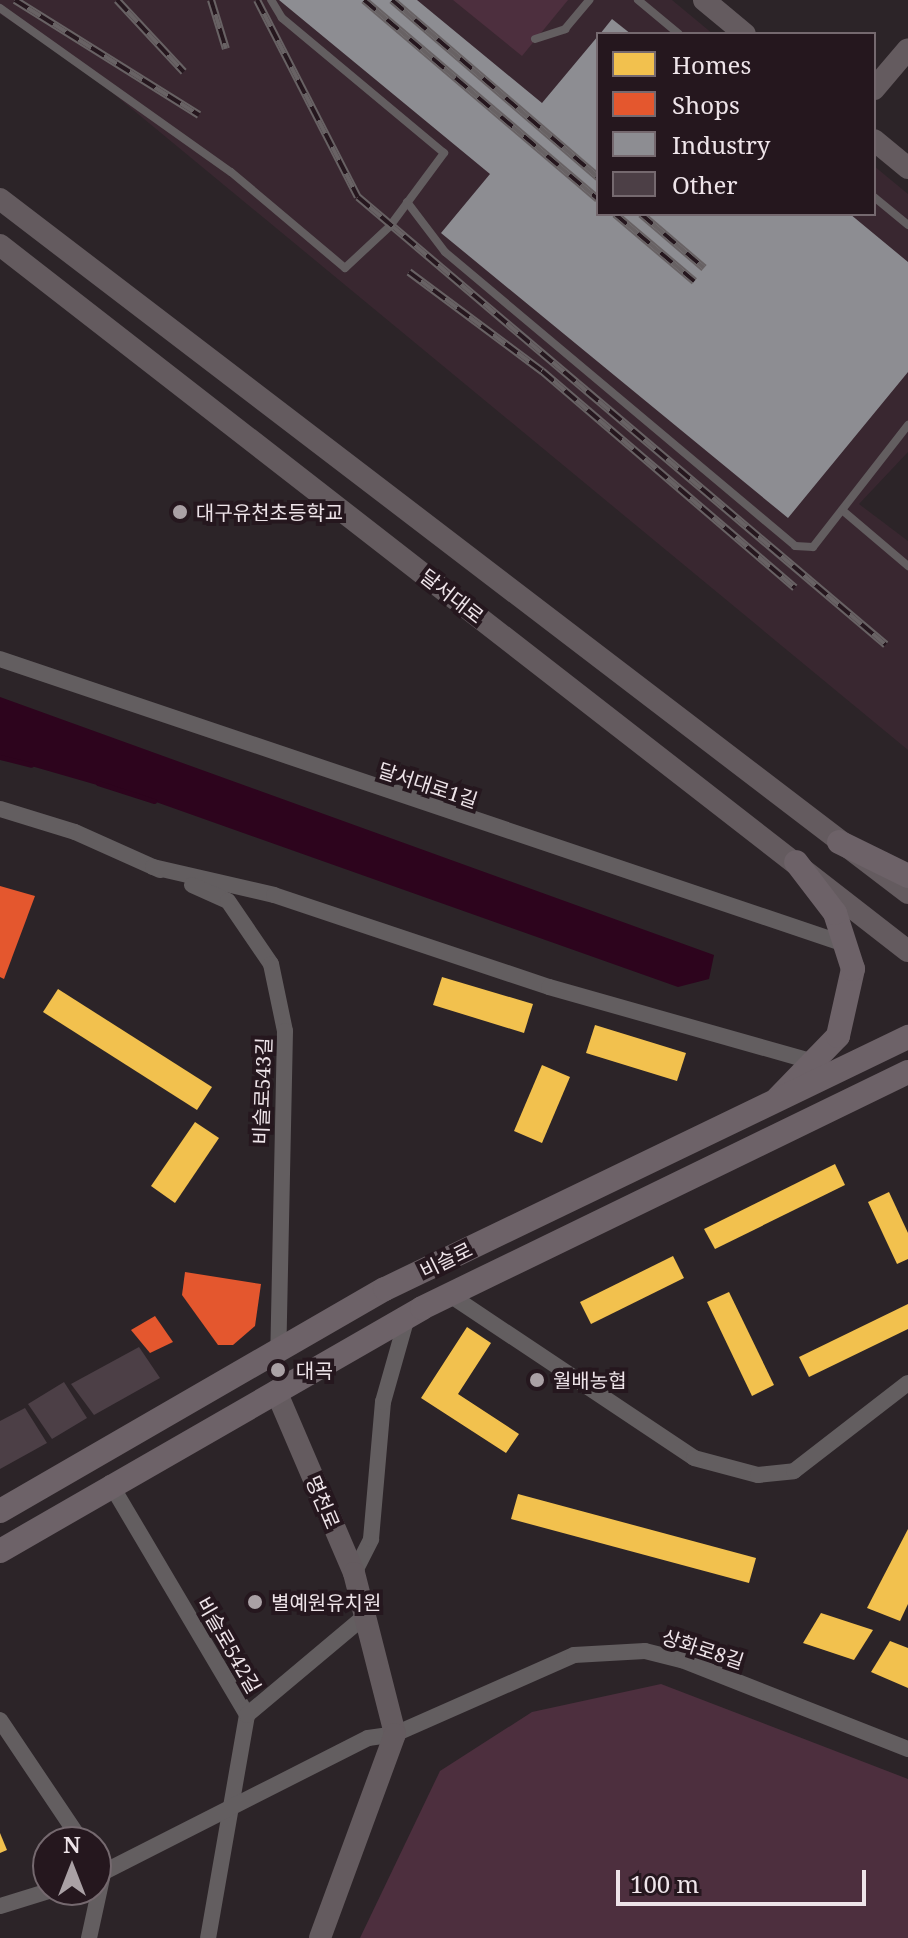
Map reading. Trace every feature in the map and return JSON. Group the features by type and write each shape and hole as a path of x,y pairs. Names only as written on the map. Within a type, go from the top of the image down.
{"main road":[{"path":"704,0 743,32"},
{"path":"876,87 908,49"},
{"path":"876,142 908,168"},
{"name":"달서대로","path":"0,199 908,893"},
{"name":"달서대로","path":"0,245 906,949"},
{"path":"839,842 908,876"},
{"path":"769,1108 838,1036 853,969 835,913 796,862"},
{"name":"비슬로","path":"0,1511 385,1289 769,1108 908,1037"},
{"name":"비슬로","path":"0,1551 110,1483 407,1317 906,1076"},
{"name":"명천로","path":"276,1391 354,1573 395,1734"},
{"path":"320,1938 395,1734"}],"street":[{"name":"달서대로1길","path":"0,659 845,944"},
{"name":"비슬로543길","path":"0,809 153,867 228,901 271,964 285,1031 278,1352"},
{"path":"153,867 274,895 549,987 810,1063 883,1050"},
{"name":"비슬로","path":"450,1295 694,1458 758,1475 794,1471 908,1383"},
{"path":"354,1573 371,1539 383,1402 407,1317"},
{"name":"비슬로542길","path":"110,1483 247,1715 225,1807 208,1938"},
{"path":"247,1715 366,1615"},
{"name":"상화로8길","path":"395,1734 539,1666 574,1655 645,1651 908,1749"},
{"path":"0,1720 71,1826"},
{"path":"112,1864 368,1738 395,1734"},
{"path":"0,1906 32,1896"},
{"path":"89,1938 93,1906"}],"lane":[{"path":"0,8 231,172 333,264 345,268 359,259 444,153 282,18 271,0"},
{"path":"535,39 565,29 589,0"},
{"path":"638,0 677,32"},
{"path":"876,199 908,225"},
{"path":"407,202 445,252 795,546 813,547 908,425"},
{"path":"842,510 908,566"}],"shaded area":[{"path":"0,0 672,0 711,32 596,32 596,216 876,216 876,168 908,194 908,452 859,504 908,541 908,750 86,71 0,14"},
{"path":"453,0 568,0 522,56"},
{"path":"0,697 714,955 709,979 678,987 156,802 0,757"},
{"path":"661,1684 908,1779 908,1938 360,1938 440,1771 532,1712"}],"building: Homes":[{"path":"442,977 533,1004 524,1033 433,1005"},
{"path":"58,989 212,1087 197,1110 43,1012"},
{"path":"595,1025 686,1053 677,1081 586,1053"},
{"path":"542,1065 570,1077 542,1143 514,1131"},
{"path":"195,1122 219,1138 175,1203 151,1186"},
{"path":"835,1164 845,1185 715,1249 704,1229"},
{"path":"889,1192 908,1233 908,1259 897,1264 868,1202"},
{"path":"673,1256 684,1278 591,1324 580,1302"},
{"path":"729,1292 774,1385 752,1396 707,1302"},
{"path":"908,1304 908,1329 809,1377 799,1357"},
{"path":"467,1327 491,1343 458,1394 519,1434 506,1453 421,1398"},
{"path":"518,1494 756,1558 749,1583 511,1519"},
{"path":"908,1529 908,1604 900,1621 867,1608"},
{"path":"821,1613 873,1630 854,1660 803,1643"},
{"path":"890,1641 908,1648 908,1688 871,1672"},
{"path":"0,1833 7,1850 0,1853"}],"building: Shops":[{"path":"0,886 35,896 4,979 0,977"},
{"path":"185,1272 261,1284 255,1326 233,1345 218,1345 182,1295"},
{"path":"155,1316 173,1342 150,1353 131,1330"}],"building: Industry":[{"path":"279,0 417,0 542,103 596,38 596,216 852,216 908,262 908,372 788,518 441,233 490,174"},
{"path":"612,19 628,32 602,32"}],"building: Other":[{"path":"139,1347 160,1378 94,1415 71,1384"},
{"path":"64,1382 87,1418 52,1439 28,1404"},
{"path":"25,1408 47,1443 0,1469 0,1421"}],"waterway":[{"path":"0,757 31,765"},
{"path":"98,783 154,801"}],"railway":[{"path":"15,0 199,115"},
{"path":"117,0 184,72"},
{"path":"211,0 226,49"},
{"path":"257,0 358,197 886,645"},
{"path":"364,0 596,197"},
{"path":"392,0 596,175"},
{"path":"617,216 694,281"},
{"path":"643,216 704,268"},
{"path":"409,272 542,371 795,588"}],"place":[{"name":"대구유천초등학교","path":"180,512"},
{"name":"대곡","path":"278,1370"},
{"name":"월배농협","path":"537,1380"},
{"name":"별예원유치원","path":"255,1602"}]}
